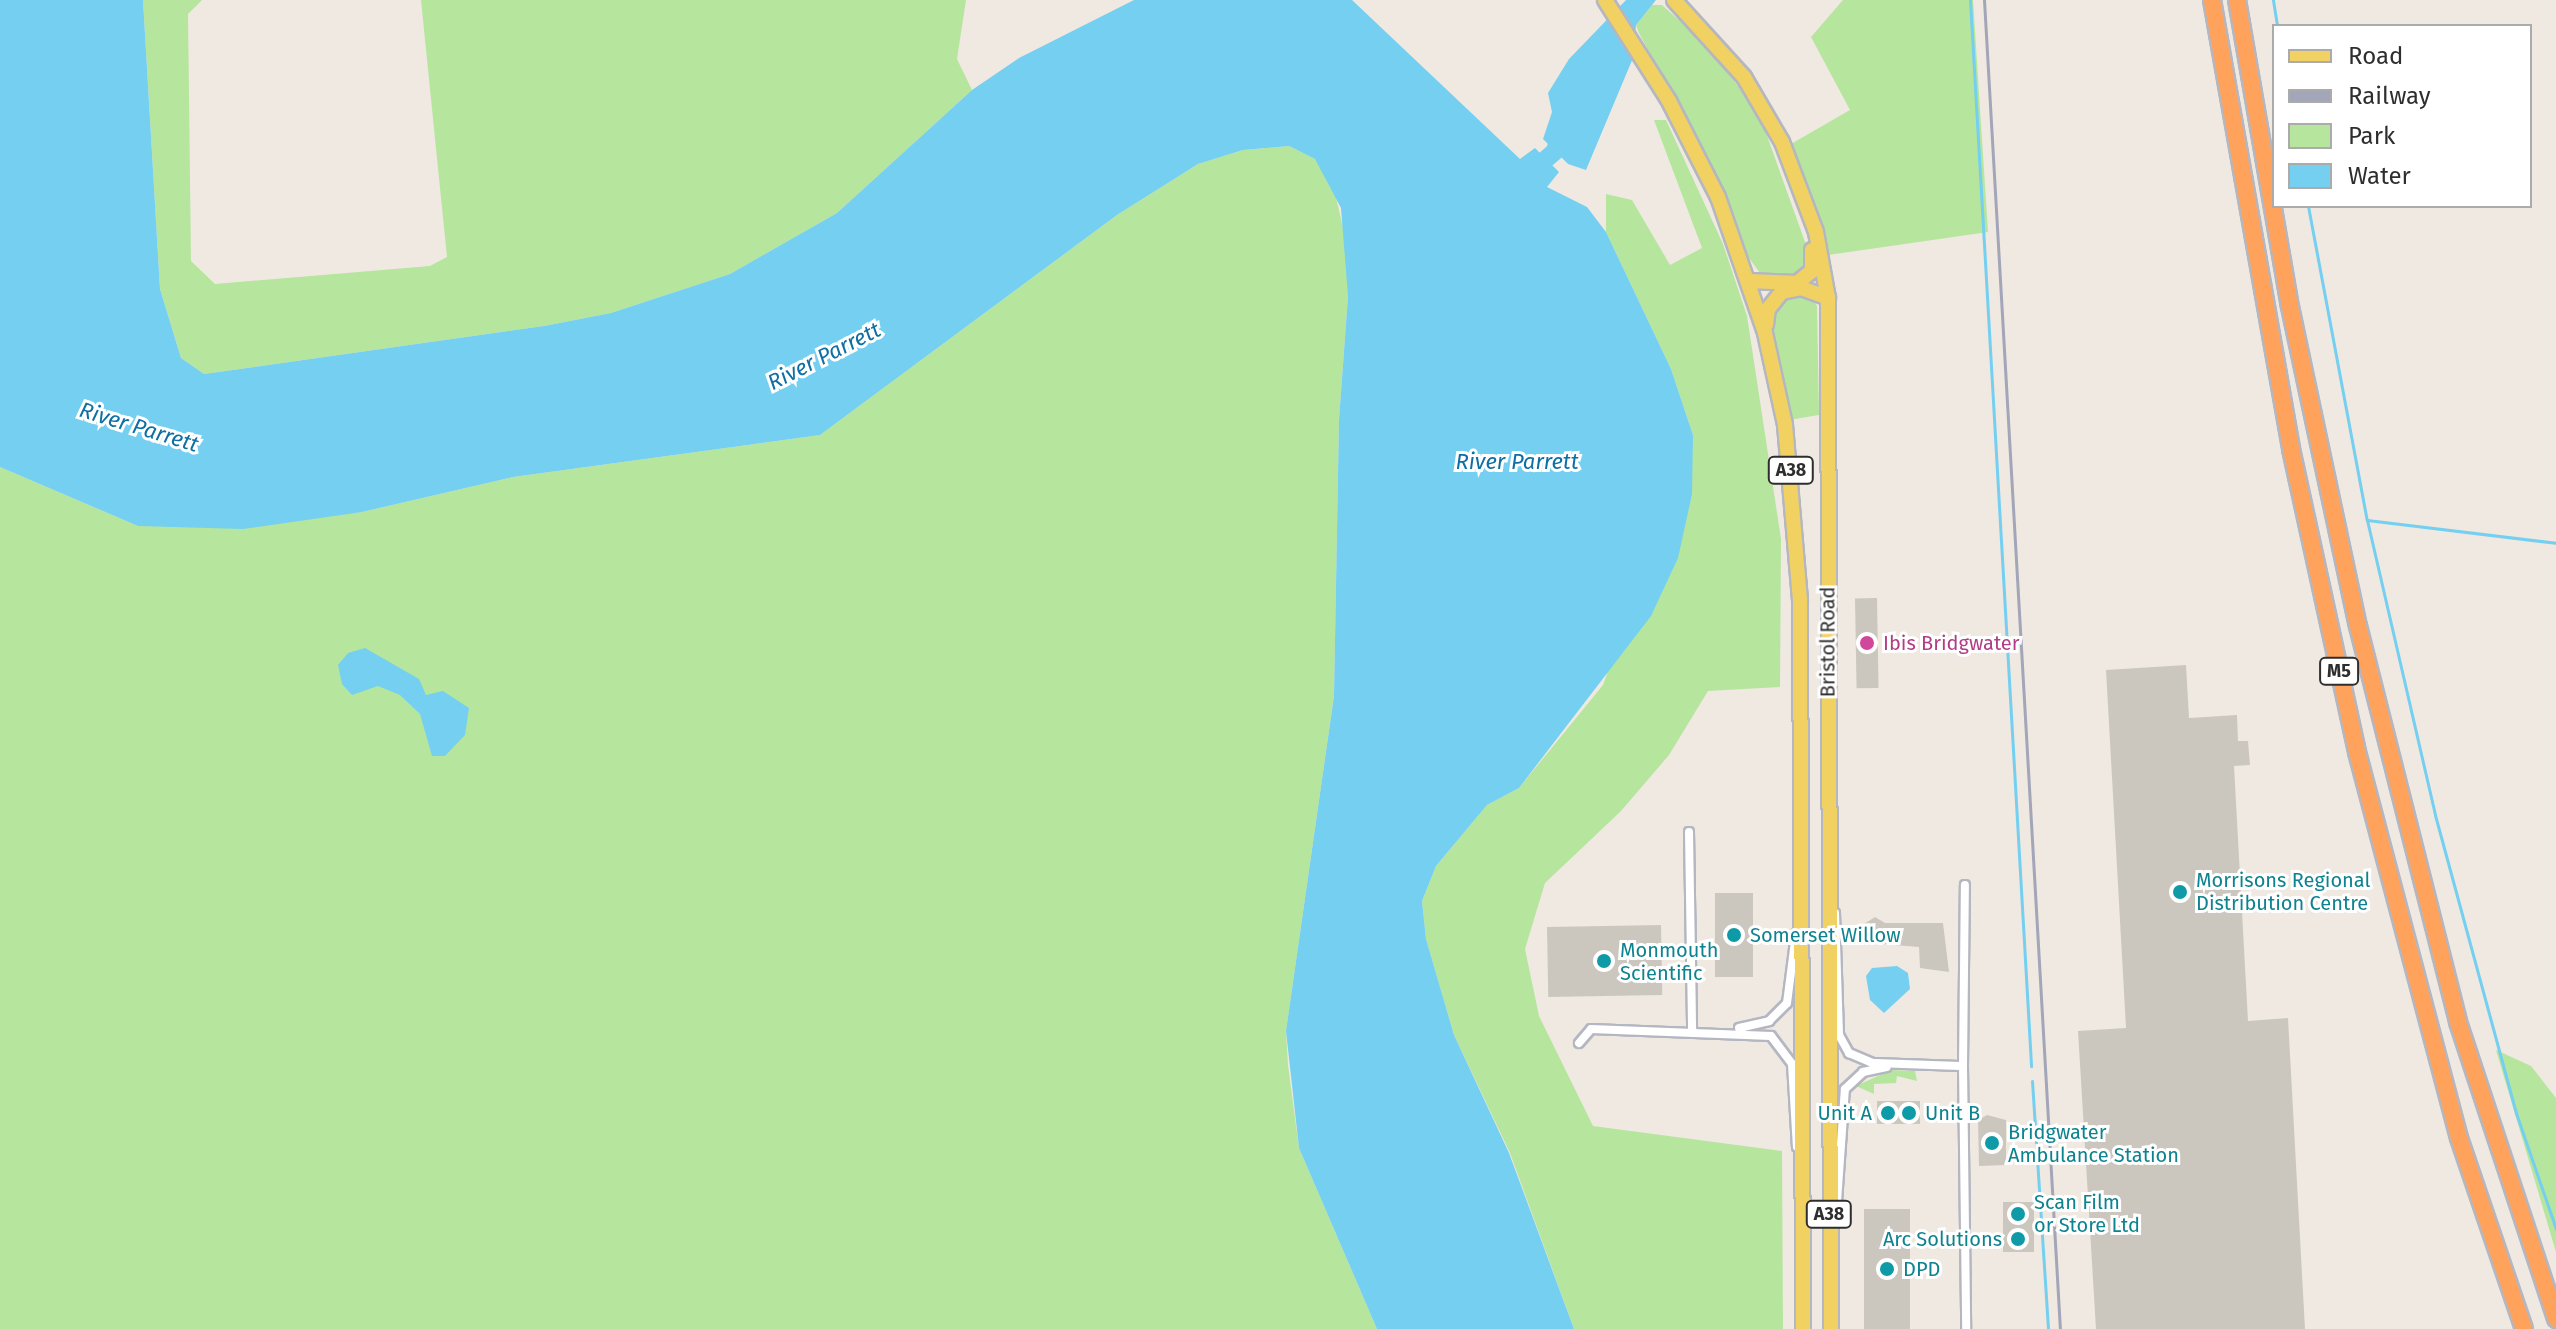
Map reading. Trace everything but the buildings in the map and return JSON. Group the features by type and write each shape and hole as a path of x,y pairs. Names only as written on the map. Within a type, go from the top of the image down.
{"highway":[{"name":"M5","path":"2212,0 2291,449 2357,752 2459,1138 2524,1329"},
{"name":"M5","path":"2237,0 2272,203"},
{"name":"M5","path":"2273,208 2289,302 2358,626 2458,1022 2556,1319"}],"main road":[{"name":"Bristol Road","path":"1674,0 1744,77 1794,169 1816,232 1828,298 1831,1329"},
{"name":"Bristol Road","path":"1608,4 1696,151 1749,281 1765,333 1785,425 1798,553 1803,1329"},
{"path":"1749,281 1797,283 1812,271 1794,169"},
{"path":"1765,333 1768,309 1782,292 1801,288 1828,298"}],"street":[{"path":"1689,832 1692,1029"},
{"path":"1828,881 1838,930 1842,1045 1862,1061 1963,1066"},
{"path":"1965,885 1963,1066 1966,1329"},
{"path":"1730,1030 1769,1021 1787,1003 1800,912"},
{"path":"1579,1043 1591,1029 1730,1030 1771,1036 1787,1050 1800,1157"},
{"path":"1830,1278 1840,1104 1856,1076 1899,1065"}],"green space":[{"path":"143,0 202,0 188,14 191,261 215,284 430,266 447,257 421,0 966,0 957,59 972,90 837,213 730,274 611,313 544,326 204,374 181,358 160,289"},
{"path":"1843,0 1973,0 1988,232 1828,255 1791,144 1850,110 1811,37"},
{"path":"1652,5 1662,5 1710,48 1760,116 1810,256 1797,277 1763,277 1749,258 1709,164 1639,33 1636,25"},
{"path":"1654,120 1666,120 1723,244 1747,316 1781,539 1780,687 1708,691 1669,755 1621,811 1545,883 1525,949 1539,1016 1593,1126 1782,1151 1783,1329 1574,1329 1510,1153 1454,1035 1426,939 1422,901 1436,866 1487,805 1519,788 1603,685 1693,435 1671,369 1606,232 1606,194 1632,200 1670,265 1702,248"},
{"path":"1289,146 1315,159 1333,185 1347,244 1348,296 1339,420 1334,696 1286,1031 1288,1065 1299,1148 1377,1329 0,1329 0,467 138,526 362,512 513,477 820,435 1117,215 1198,164 1243,150"},
{"path":"1788,293 1810,295 1817,306 1819,415 1789,420 1771,331 1772,315"},
{"path":"2496,1050 2531,1066 2556,1098 2556,1252"},
{"path":"1891,1070 1915,1071 1917,1081 1897,1076 1896,1083 1874,1084 1874,1094 1856,1086"}],"water":[{"name":"River Parrett","path":"0,0 143,0 160,289 181,358 204,374 544,326 611,313 730,274 837,213 972,90 1019,58 1134,0 1352,0 1520,159 1535,148 1559,172 1547,187 1587,207 1606,232 1671,369 1693,435 1692,494 1678,558 1651,616 1519,788 1487,805 1436,866 1422,901 1426,939 1454,1035 1509,1153 1574,1329 1377,1329 1299,1148 1286,1031 1334,696 1339,420 1348,296 1341,208 1315,159 1289,146 1243,150 1198,164 1117,215 820,435 513,477 362,512 243,529 138,526 0,467"},
{"path":"1626,0 1656,0 1636,25 1633,58 1586,170 1568,164 1543,139 1552,112 1548,93 1569,59"},
{"path":"365,648 419,679 426,695 443,691 469,708 465,735 445,756 432,756 420,714 400,695 378,686 352,695 342,684 338,665 348,653"},
{"path":"1897,966 1908,973 1910,989 1884,1013 1870,1000 1866,976 1872,968"}],"waterway":[{"path":"1970,0 2031,1066"},
{"path":"2273,0 2277,24"},
{"path":"1530,173 1555,151 1562,127"},
{"path":"2308,208 2367,520 2435,815 2516,1113 2556,1229"},
{"path":"2367,520 2556,543"},
{"path":"2032,1081 2048,1329"}],"railway":[{"path":"1984,0 2060,1329"}],"place":[{"name":"Ibis Bridgwater","path":"1867,643"},
{"name":"Morrisons Regional Distribution Centre","path":"2180,892"},
{"name":"Somerset Willow","path":"1734,935"},
{"name":"Monmouth Scientific","path":"1604,961"},
{"name":"Unit A","path":"1888,1113"},
{"name":"Unit B","path":"1909,1113"},
{"name":"Bridgwater Ambulance Station","path":"1992,1143"},
{"name":"Scan Film or Store Ltd","path":"2018,1214"},
{"name":"Arc Solutions","path":"2018,1239"},
{"name":"DPD","path":"1887,1269"}]}
